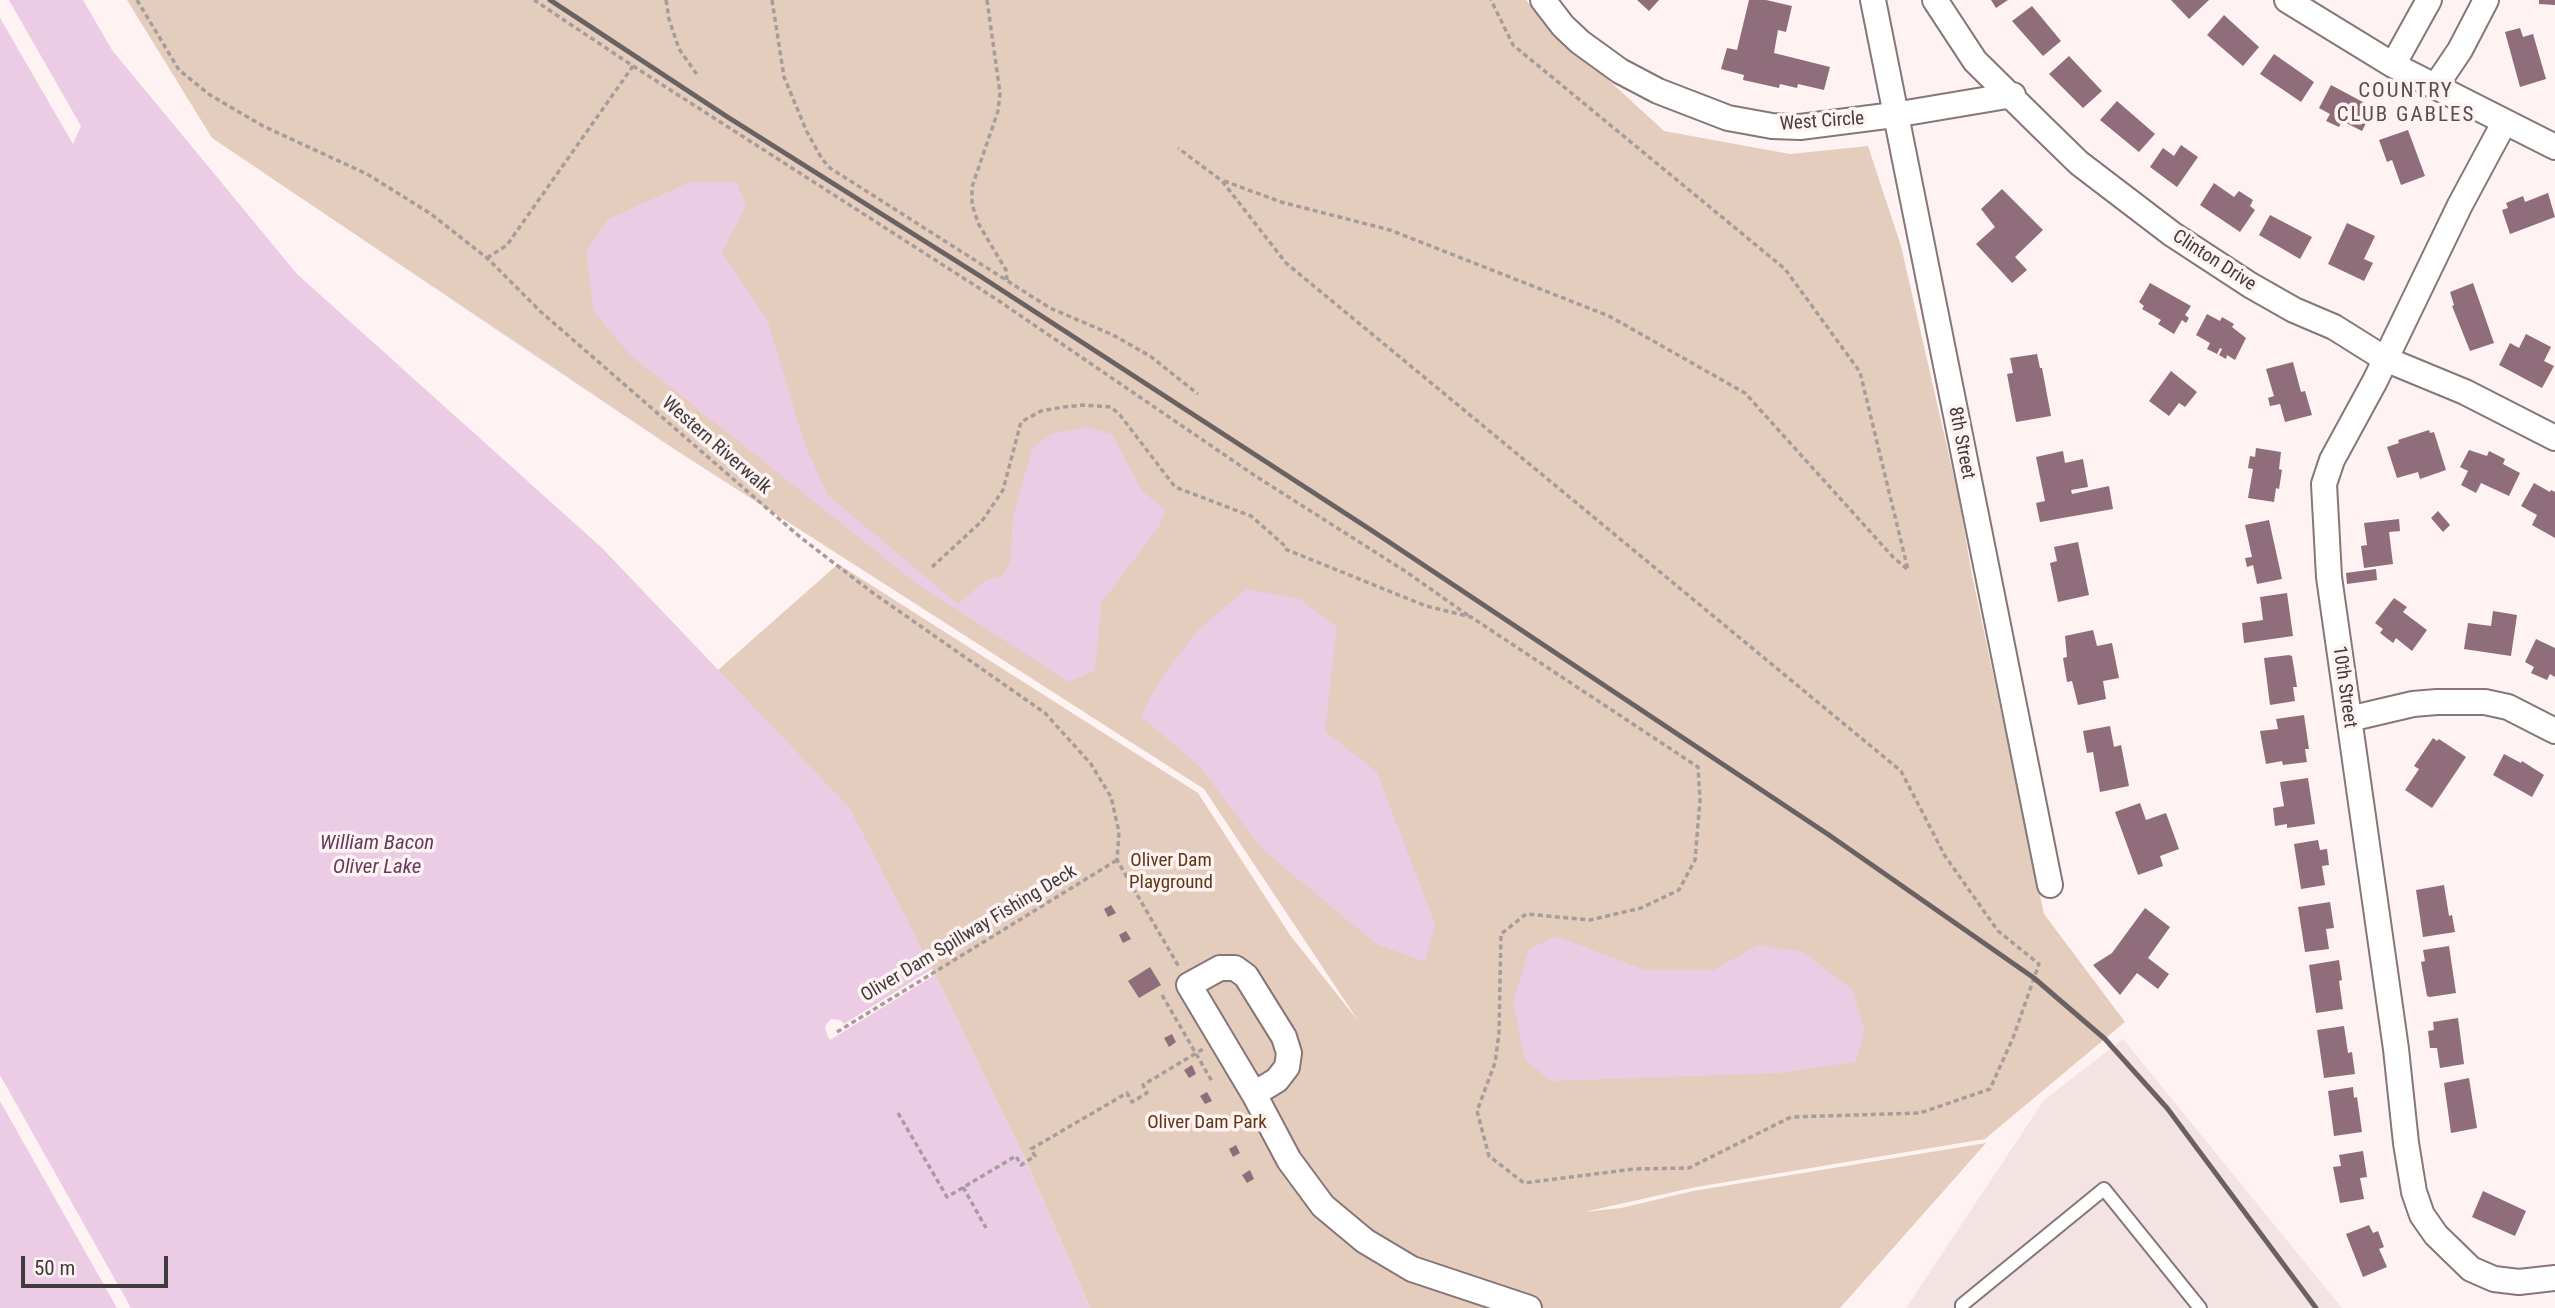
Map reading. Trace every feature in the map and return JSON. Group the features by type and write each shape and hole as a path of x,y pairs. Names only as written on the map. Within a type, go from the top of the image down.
{"street":[{"name":"West Circle","path":"1543,0 1563,26 1580,42 1620,71 1658,90 1728,118 1772,126 1800,127 2013,95"},
{"name":"8th Street","path":"1873,0 2050,885"},
{"name":"Clinton Drive","path":"1935,0 1975,61 2013,95 2079,163 2172,234 2250,285 2294,310 2334,327 2385,359 2454,387 2555,438"},
{"path":"2287,0 2393,65 2555,147"},
{"path":"2393,65 2430,0"},
{"path":"2435,87 2460,50 2486,0"},
{"name":"10th Street","path":"2504,123 2332,460 2324,484 2329,578 2414,1192 2423,1215 2436,1235 2471,1269 2494,1279 2519,1283 2555,1278"},
{"path":"2349,719 2413,704 2485,702 2508,707 2555,731"},
{"path":"1254,1094 1277,1080 1287,1066 1289,1052 1284,1037 1246,976 1235,968 1220,968 1189,985 1254,1094 1289,1160 1323,1206 1365,1241 1412,1269 1528,1308"}],"lane":[{"path":"1962,1308 1962,1305 2104,1189 2200,1308"}],"path":[{"name":"Western Riverwalk","path":"137,0 179,70 210,95 263,126 367,174 431,214 487,257 541,312 800,537 873,593 1045,713 1091,764 1111,797 1119,832 1117,860"},
{"path":"534,0 985,292 1257,477 1405,571 1698,767 1700,800 1695,860 1679,891 1641,908 1590,920 1526,914 1501,934 1499,1033 1495,1063 1477,1111 1489,1156 1524,1183 1634,1169 1689,1168 1791,1117 1920,1113 1990,1089 2013,1038 2039,964 1998,931 1945,856 1901,771 1286,262 1222,181 1178,148"},
{"path":"666,0 679,49 698,76"},
{"path":"772,0 784,77 822,159 840,175 1050,308 1113,335 1150,356 1198,394"},
{"path":"987,0 1000,93 998,111 972,187 972,204 978,223 1006,270 1007,280"},
{"path":"1222,181 1281,202 1390,230 1416,240 1609,316 1700,367 1745,393 1908,570 1860,372 1785,269 1513,45 1491,0"},
{"path":"487,257 507,245 587,135 633,66"},
{"path":"932,567 982,521 1003,490 1021,422 1041,411 1100,405 1111,407 1120,415 1175,487 1251,516 1285,546 1285,549 1426,606 1471,617"},
{"path":"1117,860 1189,985"},
{"name":"Oliver Dam Spillway Fishing Deck","path":"836,1032 1117,860"},
{"path":"1162,995 1213,1083"},
{"path":"898,1113 947,1197 1016,1156 1021,1165 1035,1156 1031,1149 1127,1093 1132,1102 1147,1093 1143,1084 1221,1038"},
{"path":"963,1187 986,1228"}],"shaded area":[{"path":"2123,1039 2342,1308 1906,1308 2044,1100"}],"green space":[{"path":"127,0 1526,0 1539,16 1664,131 1790,154 1868,146 1901,246 1959,499 1972,575 2044,914 2125,1022 1985,1139 1696,1187 1584,1212 1621,1208 1693,1191 1986,1143 1840,1308 1090,1308 1027,1163 849,808 718,670 838,564 1198,793 1290,935 1359,1022 1204,789 671,447 212,138"}],"water":[{"name":"William Bacon Oliver Lake","path":"9,0 83,0 112,50 297,274 602,548 849,807 932,969 844,1024 840,1020 831,1019 825,1026 827,1035 830,1040 935,975 1027,1163 1090,1308 131,1308 0,1075 0,18 73,144 81,126"},
{"path":"690,182 737,182 746,206 722,252 768,322 805,445 828,495 958,604 983,582 1003,575 1010,563 1013,517 1032,448 1051,434 1087,427 1112,434 1142,491 1166,510 1158,528 1102,602 1095,671 1069,682 917,584 631,356 594,312 586,251 608,219"},
{"path":"1246,589 1300,599 1337,627 1325,731 1377,772 1435,924 1425,962 1376,944 1262,849 1200,767 1140,716 1163,675 1199,629"},
{"path":"1556,936 1645,970 1714,970 1758,945 1803,952 1853,990 1865,1031 1855,1062 1780,1073 1551,1081 1525,1060 1513,1003 1529,949"},
{"path":"0,1101 117,1308 0,1308"}],"building":[{"path":"1637,0 1659,0 1649,11"},
{"path":"1749,0 1766,0 1792,6 1786,32 1778,30 1774,53 1830,67 1824,90 1798,84 1797,88 1780,84 1779,88 1743,80 1744,75 1721,69 1727,48 1737,50"},
{"path":"1991,0 2008,0 1996,8"},
{"path":"2171,0 2209,0 2189,19"},
{"path":"2539,0 2555,0 2555,5 2539,4"},
{"path":"2032,6 2061,41 2043,56 2012,21"},
{"path":"2224,15 2259,47 2243,66 2207,35"},
{"path":"2520,28 2523,37 2533,34 2546,79 2520,87 2505,32"},
{"path":"2274,54 2314,82 2301,102 2260,74"},
{"path":"2069,56 2102,91 2083,108 2049,74"},
{"path":"2331,85 2374,108 2362,131 2342,121 2339,127 2326,121 2330,114 2319,108"},
{"path":"2117,101 2155,134 2139,152 2100,120"},
{"path":"2408,130 2425,176 2401,185 2392,160 2387,162 2379,140"},
{"path":"2181,145 2198,157 2177,187 2150,167 2163,148 2174,156"},
{"path":"2214,183 2234,197 2239,191 2253,200 2250,206 2255,210 2240,232 2200,205"},
{"path":"2002,189 2043,230 2015,257 2027,270 2012,283 1976,244 1995,227 1981,209"},
{"path":"2548,193 2555,217 2510,234 2502,210 2508,208 2506,203 2523,196 2525,202"},
{"path":"2270,215 2312,237 2300,259 2259,235"},
{"path":"2347,223 2375,236 2364,259 2373,263 2364,281 2328,264"},
{"path":"2150,283 2191,306 2185,315 2189,318 2186,323 2182,320 2174,334 2158,324 2161,320 2142,309 2144,306 2139,302"},
{"path":"2473,283 2494,343 2470,351 2452,306 2454,305 2450,292"},
{"path":"2207,314 2220,321 2222,317 2234,324 2232,327 2246,338 2235,360 2227,355 2226,359 2219,355 2222,349 2220,348 2217,354 2207,349 2210,343 2196,335"},
{"path":"2526,334 2551,347 2544,361 2554,366 2542,388 2499,365 2510,343 2519,348"},
{"path":"2037,354 2051,416 2016,422 2007,374 2013,373 2010,358"},
{"path":"2293,362 2301,392 2305,391 2312,415 2285,422 2280,404 2270,406 2268,398 2274,396 2266,369"},
{"path":"2171,371 2197,392 2185,407 2179,403 2169,416 2149,401"},
{"path":"2429,430 2430,433 2434,432 2446,470 2420,479 2418,472 2397,478 2387,447 2399,443 2398,440"},
{"path":"2256,448 2281,452 2279,469 2282,470 2274,502 2248,498 2253,469 2248,468 2250,456 2255,457"},
{"path":"2469,450 2487,456 2489,451 2505,459 2503,464 2520,473 2509,496 2481,483 2476,493 2461,485 2468,471 2460,467"},
{"path":"2063,451 2065,463 2083,459 2088,487 2071,490 2072,494 2109,486 2113,509 2040,522 2036,503 2045,501 2036,457"},
{"path":"2534,483 2555,492 2555,538 2532,525 2537,515 2521,506"},
{"path":"2438,511 2450,525 2443,532 2431,518"},
{"path":"2399,519 2400,531 2389,532 2393,564 2364,568 2361,546 2367,545 2364,523"},
{"path":"2269,520 2282,579 2257,584 2253,565 2247,567 2245,558 2252,557 2245,525"},
{"path":"2078,542 2089,595 2058,602 2050,563 2057,561 2054,547"},
{"path":"2376,569 2377,580 2347,584 2346,573"},
{"path":"2287,593 2293,636 2244,643 2242,623 2263,620 2260,597"},
{"path":"2394,598 2407,607 2403,612 2427,630 2412,651 2396,638 2393,643 2380,633 2383,629 2375,623"},
{"path":"2493,611 2517,615 2511,656 2464,649 2468,623 2491,626"},
{"path":"2093,630 2097,646 2112,643 2119,678 2103,681 2106,699 2078,705 2072,681 2067,682 2063,658 2067,657 2065,636"},
{"path":"2536,639 2555,648 2555,677 2550,674 2547,680 2531,673 2534,667 2525,662"},
{"path":"2292,656 2297,687 2293,687 2295,701 2270,705 2264,658"},
{"path":"2304,715 2309,749 2305,749 2307,762 2283,765 2282,761 2266,764 2260,731 2278,729 2276,719"},
{"path":"2110,726 2114,747 2121,745 2129,786 2100,792 2093,752 2087,753 2083,731"},
{"path":"2433,738 2437,741 2439,739 2466,757 2432,808 2405,790 2419,769 2414,766"},
{"path":"2504,754 2521,763 2522,761 2544,775 2532,797 2493,775"},
{"path":"2308,778 2315,824 2287,828 2287,824 2275,826 2273,808 2284,806 2280,782"},
{"path":"2140,803 2146,820 2166,813 2179,849 2160,856 2163,866 2138,875 2115,812"},
{"path":"2318,840 2320,850 2327,849 2329,865 2322,866 2325,885 2301,889 2294,844"},
{"path":"2444,885 2449,916 2452,915 2455,932 2423,937 2416,890"},
{"path":"2330,902 2334,928 2326,929 2329,949 2305,952 2298,907"},
{"path":"1111,905 1116,913 1108,917 1104,909"},
{"path":"2145,908 2170,927 2148,958 2169,974 2158,989 2137,973 2120,995 2093,965 2112,953"},
{"path":"1126,931 1131,939 1123,943 1119,935"},
{"path":"2449,946 2456,993 2427,996 2421,962 2425,961 2423,950"},
{"path":"2339,960 2343,1009 2316,1013 2309,965"},
{"path":"1150,967 1161,985 1139,998 1128,981"},
{"path":"2458,1018 2464,1064 2440,1068 2437,1048 2430,1048 2428,1031 2434,1030 2433,1022"},
{"path":"2344,1026 2348,1053 2352,1052 2355,1074 2324,1078 2317,1030"},
{"path":"1172,1034 1176,1042 1169,1047 1164,1038"},
{"path":"1192,1065 1196,1074 1189,1078 1184,1070"},
{"path":"2469,1078 2477,1128 2451,1133 2444,1083"},
{"path":"2353,1087 2362,1132 2334,1136 2328,1091"},
{"path":"1207,1092 1212,1101 1205,1104 1200,1096"},
{"path":"1222,1118 1226,1126 1219,1131 1214,1122"},
{"path":"1236,1145 1240,1153 1233,1157 1229,1149"},
{"path":"2363,1151 2367,1177 2360,1178 2364,1199 2340,1203 2333,1167 2341,1166 2339,1155"},
{"path":"1250,1170 1254,1179 1247,1183 1242,1175"},
{"path":"2483,1191 2526,1211 2515,1236 2472,1217"},
{"path":"2369,1225 2373,1233 2378,1231 2384,1247 2379,1249 2387,1267 2363,1277 2346,1234"}],"railway":[{"path":"550,0 1371,530 1829,835 2034,978 2105,1039 2167,1108 2316,1308"}],"district":[{"name":"COUNTRY CLUB GABLES","path":"2406,104"}],"park label":[{"name":"Oliver Dam Playground","path":"1171,872"},
{"name":"Oliver Dam Park","path":"1207,1123"}]}
